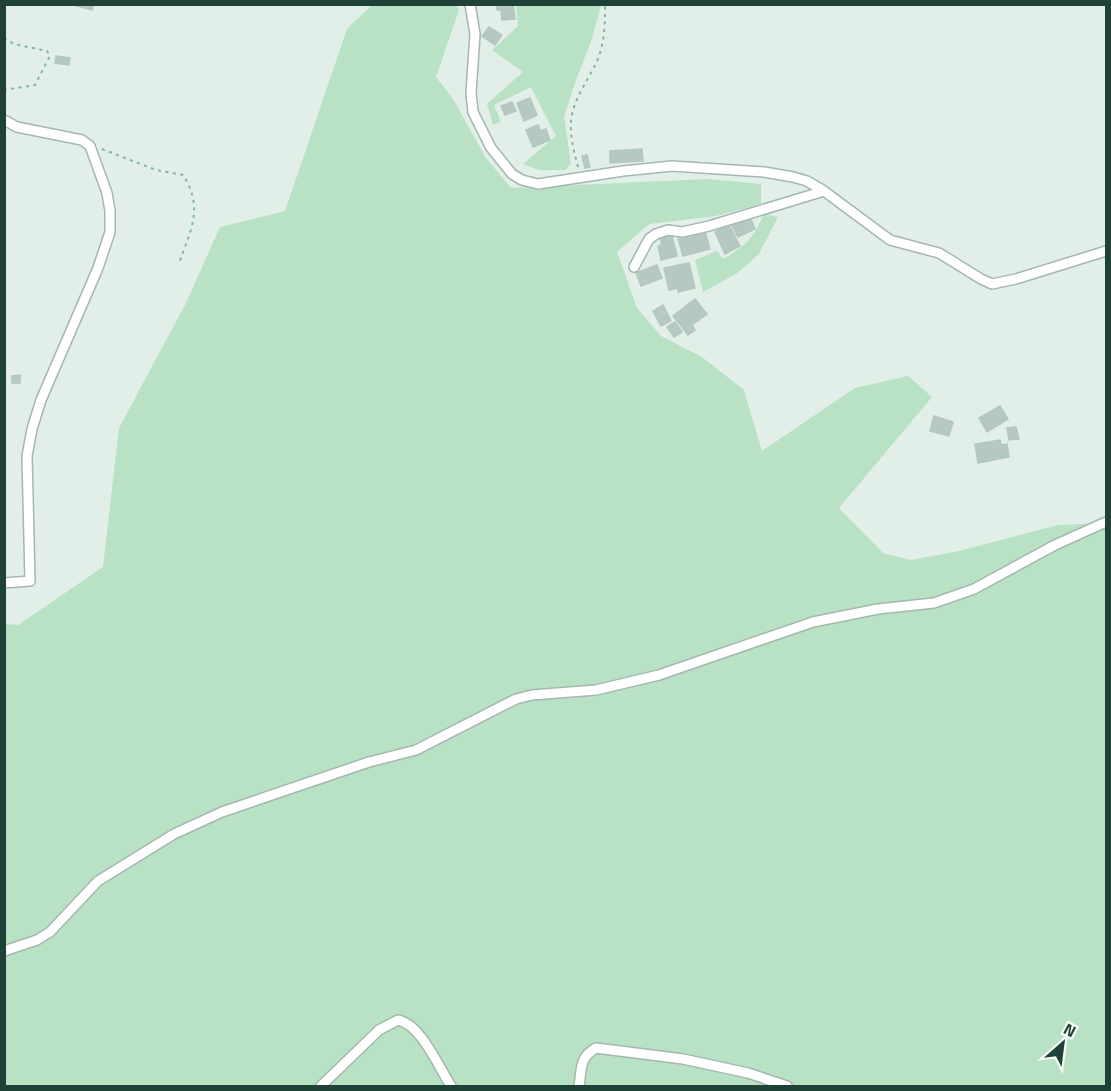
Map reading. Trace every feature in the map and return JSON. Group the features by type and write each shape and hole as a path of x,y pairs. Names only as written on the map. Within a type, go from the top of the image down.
{"street":[{"path":"470,4 476,34 471,93 473,112 491,148 512,174 522,180 538,184 672,166 764,172 807,181 890,240 939,253 992,284 1016,279 1107,251"},
{"path":"4,120 17,127 69,136 90,146 107,193 110,211 110,232 98,268 41,400 32,429 27,456 30,581 4,583"},
{"path":"634,267 649,240 656,234 668,230 682,232 709,226 824,191"},
{"path":"4,951 37,940 50,932 98,881 174,834 222,812 369,762 416,750 524,697 596,690 659,675 813,622 878,609 934,603 974,589 1055,545 1107,522"},
{"path":"321,1086 379,1030 398,1020 411,1025 418,1033 451,1086"},
{"path":"579,1086 582,1062 587,1054 596,1048 683,1059 748,1073 787,1086"}],"path":[{"path":"580,179 572,139 571,120 576,101 598,60 606,34 605,6 609,4"},
{"path":"4,38 14,44 47,51 50,56 35,85 4,90"},
{"path":"85,143 156,170 183,175 194,198 195,212 179,263"}],"green space":[{"path":"372,5 456,5 459,10 436,77 453,99 486,158 511,188 708,179 761,184 761,204 716,216 649,224 617,252 637,308 661,336 702,357 744,390 762,451 855,388 908,376 932,397 839,508 883,553 911,560 959,551 1058,525 1106,523 1106,1086 5,1086 4,624 18,625 103,567 119,428 186,303 220,227 285,211 347,29"},
{"path":"516,5 601,5 592,39 564,117 571,163 566,170 539,170 523,164 556,136 531,87 494,105 501,122 493,125 487,104 523,72 492,50 518,26"},
{"path":"764,214 778,217 759,254 736,274 703,292 695,260 717,251 723,259 738,250 752,236"}],"building":[{"path":"70,4 94,4 92,10"},
{"path":"496,4 513,4 515,19 502,20 501,10 497,10"},
{"path":"489,27 502,35 495,45 482,36"},
{"path":"56,56 70,58 69,65 55,63"},
{"path":"530,98 537,115 524,121 517,103"},
{"path":"512,102 516,111 505,115 501,106"},
{"path":"538,125 541,131 546,129 550,140 533,147 526,130"},
{"path":"642,149 643,161 610,163 610,151"},
{"path":"587,155 590,167 585,168 582,156"},
{"path":"750,217 755,229 738,237 732,226"},
{"path":"729,225 740,246 725,254 715,232"},
{"path":"705,231 710,249 683,256 678,239"},
{"path":"672,235 677,256 661,260 658,246 662,245 660,238"},
{"path":"689,263 695,288 678,292 678,288 669,290 664,268"},
{"path":"657,265 662,278 641,286 636,273"},
{"path":"695,299 707,314 692,325 695,330 688,335 673,316"},
{"path":"663,305 671,321 661,326 653,311"},
{"path":"675,322 682,332 674,337 667,327"},
{"path":"20,375 20,383 12,383 12,376"},
{"path":"1000,406 1008,419 987,432 979,418"},
{"path":"934,416 953,422 949,436 930,431"},
{"path":"1016,427 1019,439 1009,440 1007,428"},
{"path":"1000,440 1001,445 1007,444 1009,457 978,463 975,444"}]}
